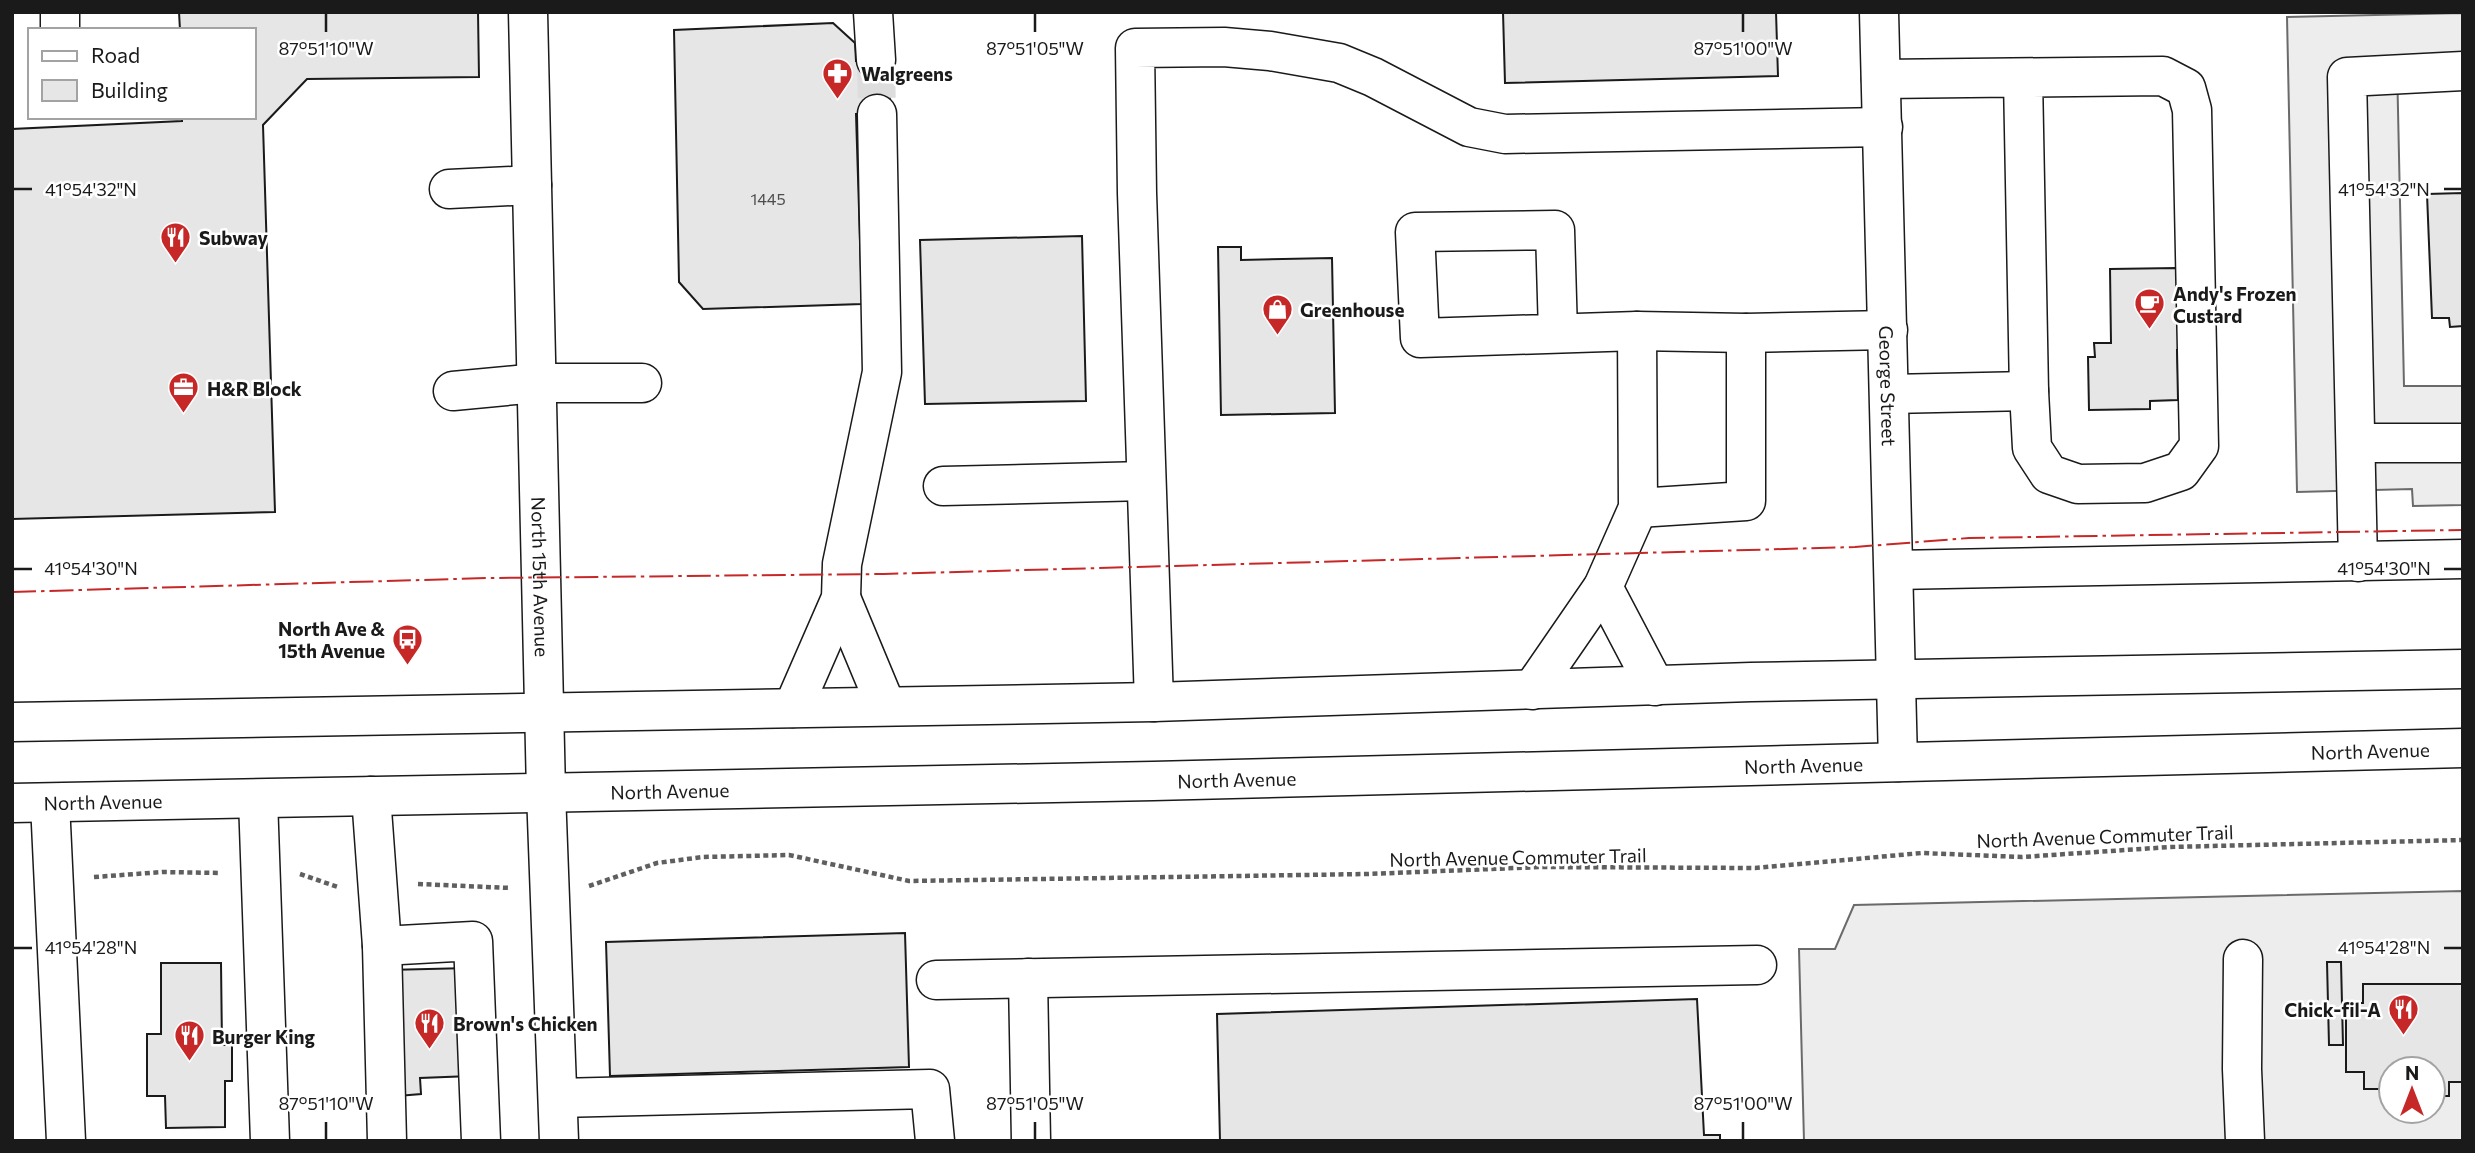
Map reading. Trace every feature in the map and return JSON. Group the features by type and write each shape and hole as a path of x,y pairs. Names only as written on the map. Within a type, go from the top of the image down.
{"main road":[{"name":"North 15th Avenue","path":"527,12 547,792 559,1141"},
{"path":"873,12 876,60"},
{"name":"George Street","path":"1879,12 1898,762"},
{"path":"1154,702 1137,207 1135,48 1224,47 1270,51 1339,63 1373,77 1469,127 1505,134 1883,127"},
{"path":"2358,562 2347,77 2463,71"},
{"path":"1881,79 2163,76 2186,88 2192,110 2199,446 2181,471 2145,483 2078,484 2049,474 2032,448 2023,78"},
{"path":"793,708 841,598 842,564 882,372 877,114"},
{"path":"449,189 532,185"},
{"path":"1558,333 1555,230 1415,232 1420,338 1637,331 1746,333 1888,330"},
{"path":"1532,690 1602,587 1638,508 1637,331"},
{"path":"1638,508 1746,501 1746,333"},
{"path":"453,391 537,383 642,383"},
{"path":"1890,394 2029,391"},
{"path":"2356,443 2463,443"},
{"path":"943,486 1146,481"},
{"path":"1895,570 2463,559"},
{"path":"1602,587 1655,686"},
{"path":"841,598 886,706"},
{"path":"12,722 1154,702 1655,686 2463,669"},
{"name":"North Avenue","path":"12,803 1125,782 2463,748"},
{"path":"371,796 382,946 387,1141"},
{"path":"258,799 270,1141"},
{"path":"50,803 65,1141"},
{"path":"382,946 472,941 481,1141"},
{"path":"2243,959 2242,1069 2245,1141"},
{"path":"936,980 1757,965"},
{"path":"1028,978 1031,1141"},
{"path":"558,1098 930,1089 935,1141"}],"path":[{"name":"North Avenue Commuter Trail","path":"584,888 657,863 703,857 789,855 909,881 1368,874 1541,867 1702,869 1794,866 1922,853 2022,857 2170,847 2463,840"},
{"path":"86,878 163,872 230,873"},
{"path":"294,874 326,881 344,891"},
{"path":"405,883 515,888"}],"shaded area":[{"path":"2463,13 2463,62 2397,64 2404,386 2463,386 2463,505 2413,506 2412,489 2297,492 2287,17"},
{"path":"2463,891 2463,1141 1804,1141 1799,949 1835,949 1854,905"}],"building":[{"path":"179,12 478,12 479,77 307,79 263,125 275,512 12,519 12,129 182,119 256,119 256,28 180,28"},
{"path":"1503,12 1776,12 1778,76 1505,83"},
{"name":"Walgreens","path":"833,23 855,43 856,61 889,60 890,113 856,114 862,304 703,309 679,282 674,30"},
{"path":"2463,193 2463,326 2450,327 2449,318 2432,318 2427,194"},
{"path":"1082,236 1086,401 925,404 920,240"},
{"name":"Greenhouse","path":"1218,247 1241,247 1241,260 1332,258 1335,413 1221,415"},
{"name":"Andy's Frozen Custard","path":"2177,268 2190,350 2177,350 2178,400 2150,401 2150,409 2089,410 2088,357 2095,357 2094,343 2111,343 2110,269"},
{"path":"905,933 909,1067 610,1076 606,942"},
{"path":"2327,962 2341,962 2343,1045 2329,1045"},
{"name":"Burger King","path":"161,963 221,963 222,1045 232,1045 232,1081 225,1081 225,1127 166,1128 165,1096 147,1096 147,1034 161,1034"},
{"name":"Brown's Chicken","path":"469,968 471,1076 420,1078 421,1094 398,1096 387,970"},
{"name":"Chick-fil-A","path":"2363,984 2463,984 2463,1082 2449,1082 2447,1096 2447,1055 2377,1055 2377,1089 2364,1089 2364,1072 2346,1072 2346,1003 2363,1003"},
{"path":"1697,999 1704,1135 1720,1135 1720,1141 1220,1141 1217,1014"}],"tunnel":[{"path":"876,60 877,114"}],"power":[{"path":"12,592 489,578 884,574 1855,547 1969,538 2463,530"}],"place":[{"name":"Walgreens","path":"838,100"},
{"name":"Subway","path":"176,264"},
{"name":"Andy's Frozen Custard","path":"2150,331"},
{"name":"Greenhouse","path":"1277,336"},
{"name":"H&R Block","path":"184,415"},
{"name":"North Ave & 15th Avenue","path":"408,666"},
{"name":"Chick-fil-A","path":"2404,1036"},
{"name":"Brown's Chicken","path":"430,1050"},
{"name":"Burger King","path":"189,1063"}]}
